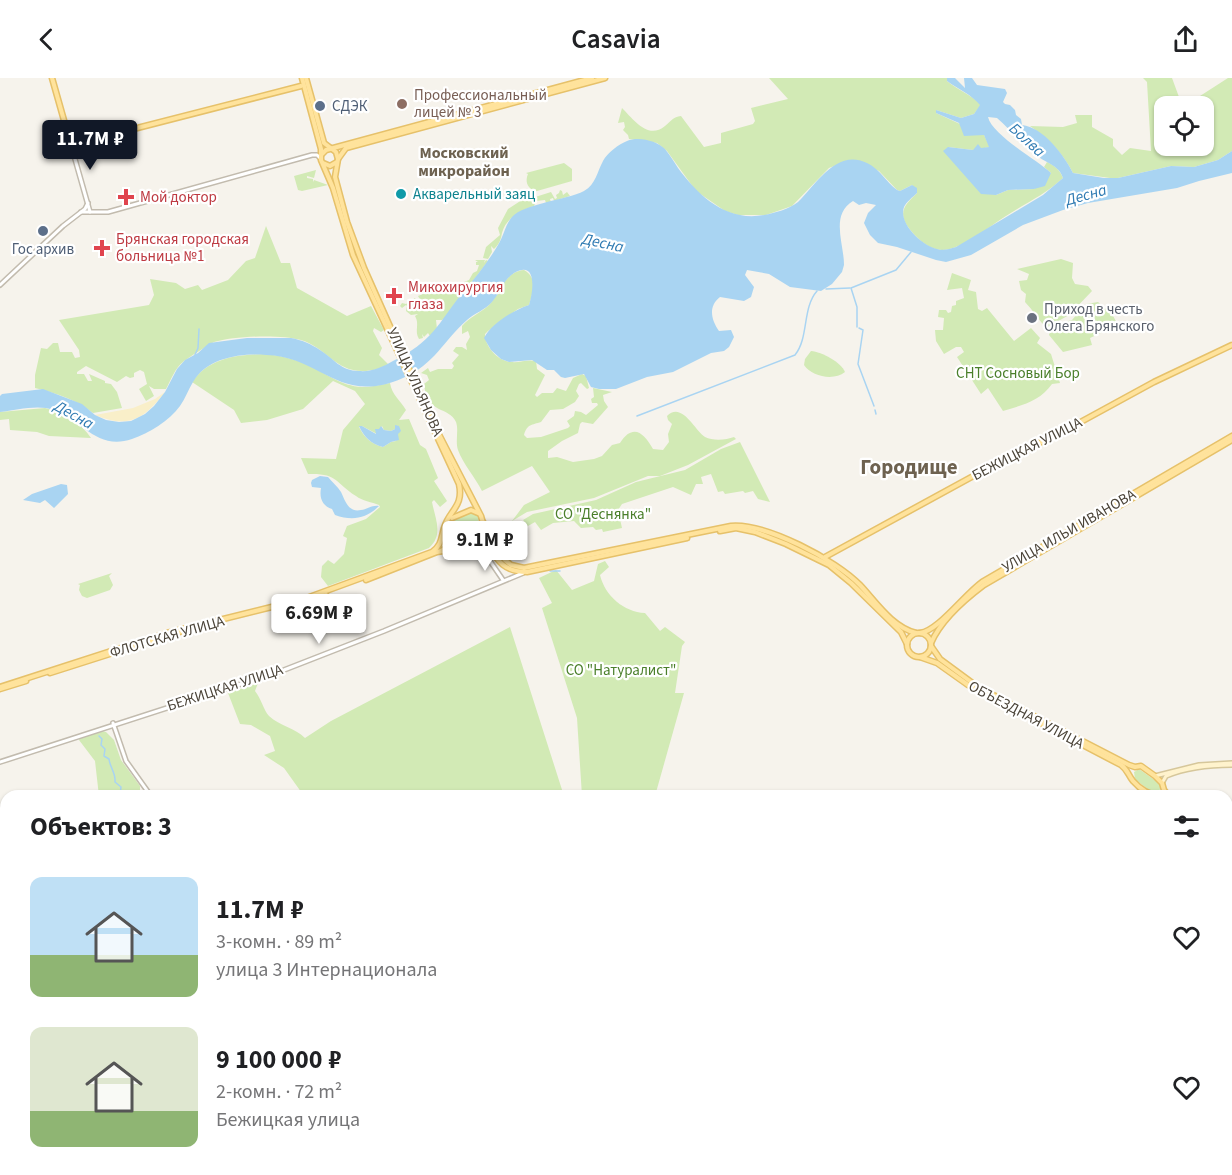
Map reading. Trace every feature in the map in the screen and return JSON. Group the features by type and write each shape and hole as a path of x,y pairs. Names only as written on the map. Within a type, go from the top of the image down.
{"main road":[{"path":"52,78 71,145 301,86"},
{"path":"304,78 324,143 336,152 338,161"},
{"path":"304,78 322,152 322,161 330,166 338,161 346,148 605,78"},
{"path":"322,152 329,148 344,146 592,78"},
{"name":"УЛИЦА УЛЬЯНОВА","path":"322,161 333,188 353,255 459,484 460,497 449,520"},
{"name":"УЛИЦА УЛЬЯНОВА","path":"338,161 336,177 351,234 395,344"},
{"name":"БЕЖИЦКАЯ УЛИЦА","path":"527,572 734,528 771,538 819,560 988,468 1087,419 1154,382 1232,345"},
{"name":"УЛИЦА УЛЬЯНОВА","path":"431,423 482,517 485,530 504,560 514,566 528,567 735,525 746,526 777,536 825,558"},
{"name":"УЛИЦА ИЛЬИ ИВАНОВА","path":"918,633 927,632 936,626 961,599 982,582 1230,439"},
{"name":"УЛИЦА ИЛЬИ ИВАНОВА","path":"931,644 940,628 959,606 984,585 1230,439"},
{"path":"437,552 454,543 482,526 482,517 471,510 449,520 444,530 448,538 454,543 465,551"},
{"name":"ФЛОТСКАЯ УЛИЦА","path":"0,688 167,633 304,599 432,552 440,545 444,530"},
{"path":"469,534 483,539 496,559 512,571 527,572"},
{"path":"448,538 461,538"},
{"path":"437,552 448,550 474,553"},
{"name":"ФЛОТСКАЯ УЛИЦА","path":"0,688 166,636 315,598 437,552"},
{"path":"819,560 851,583 901,632 909,652 920,657 926,655 931,644 927,636 899,625 860,585 825,558"},
{"path":"907,644 910,637 918,633"},
{"name":"ОБЪЕЗДНАЯ УЛИЦА","path":"931,644 940,659 978,687 1135,767 1145,768 1155,776"},
{"name":"ОБЪЕЗДНАЯ УЛИЦА","path":"920,657 933,661 968,685 1121,765 1131,774 1132,780 1145,790"},
{"path":"1155,776 1199,765 1232,764"},
{"path":"1162,783 1166,776 1183,770 1232,764"},
{"path":"1131,774 1135,767"},
{"path":"1155,776 1162,783 1163,789"}],"street":[{"path":"71,145 90,212"},
{"path":"81,212 101,213 312,155 317,155 322,161"},
{"path":"0,285 81,212 88,203"},
{"path":"469,534 463,540 463,545 490,561 503,580"},
{"name":"БЕЖИЦКАЯ УЛИЦА","path":"0,762 113,723 284,669 384,632 503,580 527,572"},
{"path":"113,723 128,764 147,790"}],"green space":[{"path":"769,78 947,78 947,81 981,105 974,114 961,118 936,110 936,113 984,135 990,147 973,150 948,147 996,195 1008,190 1034,189 1051,173 1044,167 1047,162 1057,168 1063,178 1043,194 975,237 958,246 942,250 921,241 906,224 904,210 907,203 917,193 912,185 900,191 897,190 879,171 850,160 829,168 792,206 766,215 738,215 725,211 696,191 667,151 657,143 629,139 623,130 624,122 618,123 622,108 636,123 653,131 659,130 674,118 681,116 704,147 721,143 721,133 753,124 755,121 751,108 788,99"},
{"path":"1143,78 1172,78 1179,96 1154,96 1154,156 1214,156 1214,96 1200,96 1228,78 1232,78 1232,151 1218,160 1194,167 1171,166 1118,178 1073,173 1055,146 1030,126 1063,127 1077,123 1075,115 1092,115 1092,127 1113,139 1113,146 1122,155 1130,148 1151,151 1147,82"},
{"path":"564,163 572,169 572,181 530,193 533,190 527,184 528,174 526,173"},
{"path":"316,170 314,178 307,176 307,178 313,179 313,182 314,180 328,185 298,190 294,176"},
{"path":"560,190 563,195 567,192 570,196 554,201 553,198 550,199 551,202 546,203 545,200 536,201 534,206 514,216 504,228 498,245 494,249 491,246 492,252 488,259 483,258 486,247 500,235 498,228 508,209 525,198 529,199 551,192 555,199"},
{"path":"266,226 281,263 290,263 297,288 347,316 371,306 384,330 381,332 374,328 373,331 382,348 379,355 388,364 375,370 356,371 339,364 318,348 301,340 270,336 245,337 214,342 183,362 173,374 166,389 154,389 149,386 154,396 146,401 139,389 147,384 144,372 140,370 134,373 134,377 126,376 117,382 86,366 77,372 77,374 84,374 88,381 92,381 89,374 111,384 117,392 122,408 93,413 80,404 35,388 35,375 41,348 47,349 53,343 58,343 60,352 72,352 75,358 80,357 79,350 59,320 149,305 154,295 150,279 176,283 185,289 198,285 202,290 228,280 246,261 255,258"},
{"path":"1061,259 1073,263 1072,278 1075,284 1088,286 1092,291 1069,315 1046,328 1025,302 1026,294 1021,290 1019,281 1027,280 1029,274 1017,269"},
{"path":"475,260 485,260 484,263 488,261 445,318 436,320 437,329 430,336 428,333 424,337 422,334 423,338 419,339 415,316 418,314 411,315 406,311 406,305 402,308 400,306 402,303 406,304 415,298 419,304 421,301 418,296 437,288 454,286 469,280 479,265 476,265 478,262"},
{"path":"524,270 533,281 529,305 518,309 488,331 485,334 487,344 497,356 506,361 536,361 537,369 545,375 535,395 537,397 542,393 553,393 557,388 566,391 573,378 582,374 586,376 589,388 579,384 576,391 579,396 575,402 563,409 550,410 541,422 528,427 524,435 527,438 541,437 568,428 570,426 567,421 574,416 575,411 586,415 598,405 592,403 593,388 612,392 603,395 608,407 593,424 582,422 578,433 548,451 548,458 557,457 573,462 594,459 602,456 612,445 620,443 629,433 634,432 646,438 653,449 663,450 669,442 668,434 672,424 667,416 673,412 683,414 705,437 720,440 734,437 736,439 688,465 660,476 648,476 594,498 527,512 512,521 524,505 550,492 532,466 482,491 458,450 456,422 453,417 429,401 424,384 429,380 427,375 421,373 428,368 430,372 438,369 452,369 454,366 452,363 459,355 453,351 456,347 467,350 466,344 470,337 468,331 462,334 462,326 488,306 511,275"},
{"name":"СНТ Сосновый Бор","path":"952,273 971,280 968,290 976,292 978,309 982,311 987,308 1014,341 1031,328 1040,338 1037,343 1051,354 1060,383 1052,384 1042,395 1031,402 1003,411 988,388 981,394 957,357 964,352 961,347 956,347 944,354 936,341 935,330 943,330 944,318 938,317 939,310 951,312 956,301 964,298 962,288 947,290"},
{"path":"1098,302 1112,314 1118,325 1090,338 1092,345 1063,352 1049,335 1050,331 1058,324 1072,320 1086,304"},
{"path":"811,351 831,358 845,372 829,377 812,372 804,365"},
{"path":"275,355 298,361 354,386 369,387 390,383 394,394 406,410 399,420 409,419 420,445 426,449 438,478 434,481 447,501 440,507 434,500 432,502 437,532 434,543 429,548 328,586 321,577 322,566 328,560 334,564 344,554 347,538 343,536 347,526 366,519 380,507 358,498 331,477 308,474 301,458 336,459 343,430 365,404 355,391 333,381 303,409 267,420 241,423 234,410 192,382 206,368 224,359","holes":["362,426 377,434 382,426 384,430 391,431 395,429 395,426 396,441 383,447 379,446 368,440 359,427"]},
{"path":"45,408 71,419 91,438 49,436 37,432 10,430 9,419 0,420 0,412"},
{"name":"СО \"Деснянка\"","path":"740,442 770,502 758,499 753,491 725,494 723,491 718,492 711,474 701,477 703,484 696,484 691,495 673,487 622,504 618,510 622,528 603,532 602,529 596,530 593,527 581,528 574,521 553,523 541,530 535,522 528,526 523,520 533,514 596,500 636,482 685,470 721,449"},
{"path":"471,512 479,517 478,526 456,536 449,534 447,527 452,520"},
{"name":"СО \"Натуралист\"","path":"605,561 609,567 600,575 606,590 616,601 630,610 645,613 660,631 665,627 685,642 682,646 675,693 684,693 657,790 582,790 577,718 542,608 552,603 539,578 556,570 572,590 594,581 598,564"},
{"path":"112,573 109,576 113,585 110,590 87,598 82,596 78,584"},
{"path":"510,627 562,790 300,790 284,768 264,755 275,751 270,736 251,725 240,724 228,693 258,683 255,691 269,716 305,738 331,721"},
{"path":"101,731 106,732 114,740 121,760 140,786 140,790 98,790 95,761 79,740 80,737"},
{"path":"1139,769 1159,783 1160,790 1149,790 1135,779 1134,772"}],"sand":[{"path":"165,392 150,409 135,419 117,421 95,415 133,408"}],"water":[{"path":"947,78 955,78 965,88 964,78 972,78 977,85 1005,89 1007,93 1003,102 1015,110 1022,125 1038,131 1052,143 1073,173 1118,178 1171,166 1194,167 1218,160 1232,151 1232,173 1177,188 1088,203 1063,210 1023,225 971,255 946,262 878,243 870,235 864,223 868,213 876,205 866,203 859,205 853,201 842,214 840,230 844,265 842,272 832,284 821,291 790,287 769,274 747,270 745,275 754,287 751,297 744,301 720,297 712,309 714,322 719,331 731,330 734,337 729,347 724,351 711,353 673,372 647,377 616,389 591,387 584,374 561,377 554,370 547,370 532,360 509,362 501,359 491,350 484,338 492,327 517,310 529,305 532,279 527,270 522,270 510,276 492,302 467,320 423,366 403,378 381,385 347,384 286,358 246,355 215,362 207,367 193,382 182,403 170,417 152,430 120,442 99,438 64,415 48,408 0,412 2,394 43,389 82,404 95,415 106,420 131,421 154,406 185,360 198,353 209,343 247,338 291,338 313,346 347,369 364,371 381,367 417,347 433,331 482,269 500,242 512,217 535,205 584,191 594,181 607,155 620,144 637,139 648,140 662,146 686,178 704,197 737,215 764,215 786,209 798,202 836,164 846,160 867,163 897,190 900,191 912,185 917,188 917,193 905,205 903,214 908,227 919,239 940,250 956,247 1043,195 1063,178 1056,168 1020,142 997,118 988,117 991,124 1006,139 1051,173 1045,186 1034,189 1008,190 996,195 981,194 943,151 948,147 973,150 978,144 981,148 989,147 984,135 964,136 959,123 936,113 936,110 961,118 974,114 980,105 947,81"},
{"path":"395,425 399,426 401,431 398,434 399,440 383,447 368,440 359,426 376,434 375,429 381,426 384,430 391,431 395,429"},
{"path":"320,476 328,477 353,510 379,506 369,514 358,518 335,515 332,509 322,502 321,488 312,487 312,480"},
{"path":"61,484 67,485 68,494 54,508 45,500 40,503 23,500 32,494"}],"waterway":[{"path":"857,327 857,307 851,288 896,270 911,252"},
{"path":"826,289 850,288"},
{"path":"637,416 795,355 802,340 809,306 817,291"},
{"path":"859,328 863,330 858,364 874,406"},
{"path":"194,357 198,348 199,329"},
{"path":"875,410 876,414"},
{"path":"550,571 560,571"},
{"path":"99,736 102,739 101,745 105,749 104,756 109,759 115,782 121,787 121,790"}],"place":[{"name":"Профессиональный лицей № 3","path":"402,104"},
{"name":"СДЭК","path":"320,106"},
{"name":"Акварельный заяц","path":"401,194"},
{"name":"Мой доктор","path":"126,197"},
{"name":"Гос архив","path":"43,231"},
{"name":"Брянская городская больница №1","path":"102,248"},
{"name":"Микохирургия глаза","path":"394,296"},
{"name":"Приход в честь Олега Брянского","path":"1032,318"}],"district":[{"name":"Московский микрорайон","path":"464,162"},
{"name":"Городище","path":"909,467"}],"water label":[{"name":"Болва","path":"1027,140"},
{"name":"Десна","path":"1086,195"},
{"name":"Десна","path":"603,243"},
{"name":"Десна","path":"74,415"}]}
